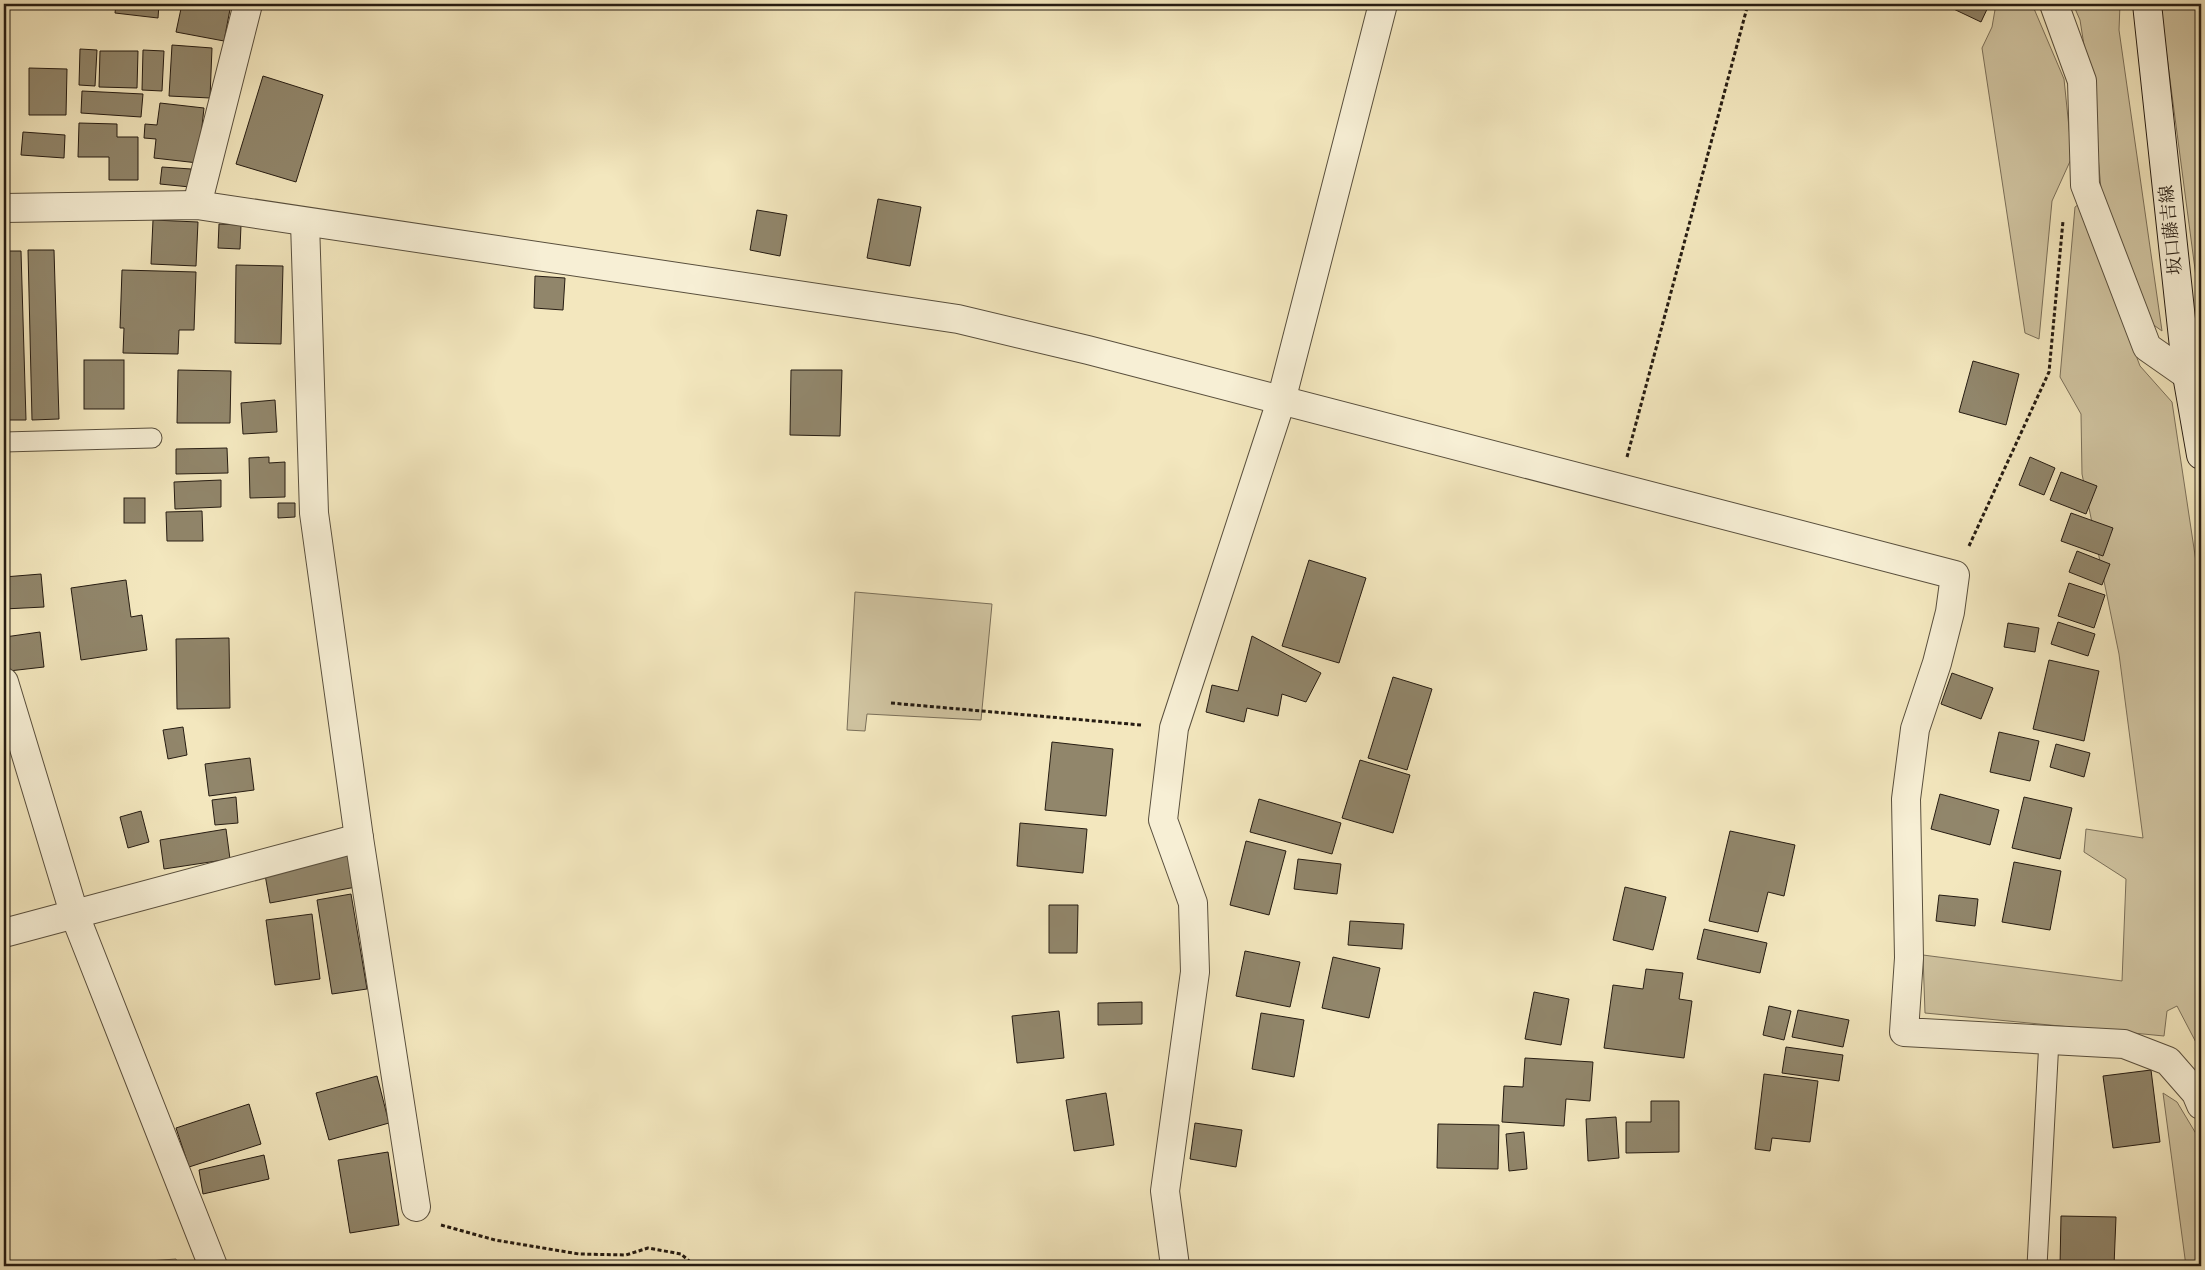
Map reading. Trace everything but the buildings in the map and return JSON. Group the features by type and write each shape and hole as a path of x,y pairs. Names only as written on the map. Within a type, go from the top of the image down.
{"street":[{"path":"197,205 248,4"},
{"path":"1175,1266 1165,1191 1195,972 1193,903 1163,820 1174,728 1281,401 1383,4"},
{"path":"2054,4 2082,81 2086,185 2147,347 2187,375"},
{"name":"坂口藤吉線","path":"2147,4 2187,375 2201,455"},
{"path":"4,208 197,205 958,320 1088,350 1955,575 1950,612 1937,662 1915,729 1906,799 1909,958 1904,1032 2124,1044 2168,1061 2196,1093 2201,1105"},
{"path":"305,222 314,513 359,838 416,1207"},
{"path":"4,682 74,913 214,1266"},
{"path":"4,933 359,838"}],"lane":[{"path":"4,442 152,438"},
{"path":"2037,1266 2049,1040"}],"path":[{"path":"4,61 5,4"},
{"path":"1618,488 1748,4"},
{"path":"1955,575 2050,372 2064,212"},
{"path":"891,704 1174,728"},
{"path":"416,1207 436,1223 494,1240 579,1254 626,1255 648,1248 681,1254 696,1266"}],"shaded area":[{"path":"1996,4 2032,4 2064,79 2072,157 2052,201 2039,339 2025,333 1982,48 1992,27"},
{"path":"2073,4 2120,4 2119,30 2162,331 2144,318 2101,189 2093,102 2080,20"},
{"path":"2160,4 2201,4 2201,315 2198,292"},
{"path":"2079,204 2140,366 2172,402 2201,595 2201,1052 2177,1006 2167,1011 2164,1036 1925,1013 1923,955 2122,981 2126,879 2084,852 2086,829 2143,838 2119,654 2082,474 2081,414 2060,377 2075,207"},
{"path":"855,592 992,604 981,720 867,714 865,731 847,730"},
{"path":"2163,1093 2177,1102 2201,1142 2201,1266 2186,1266"},
{"path":"176,1259 179,1266 80,1266"}]}
